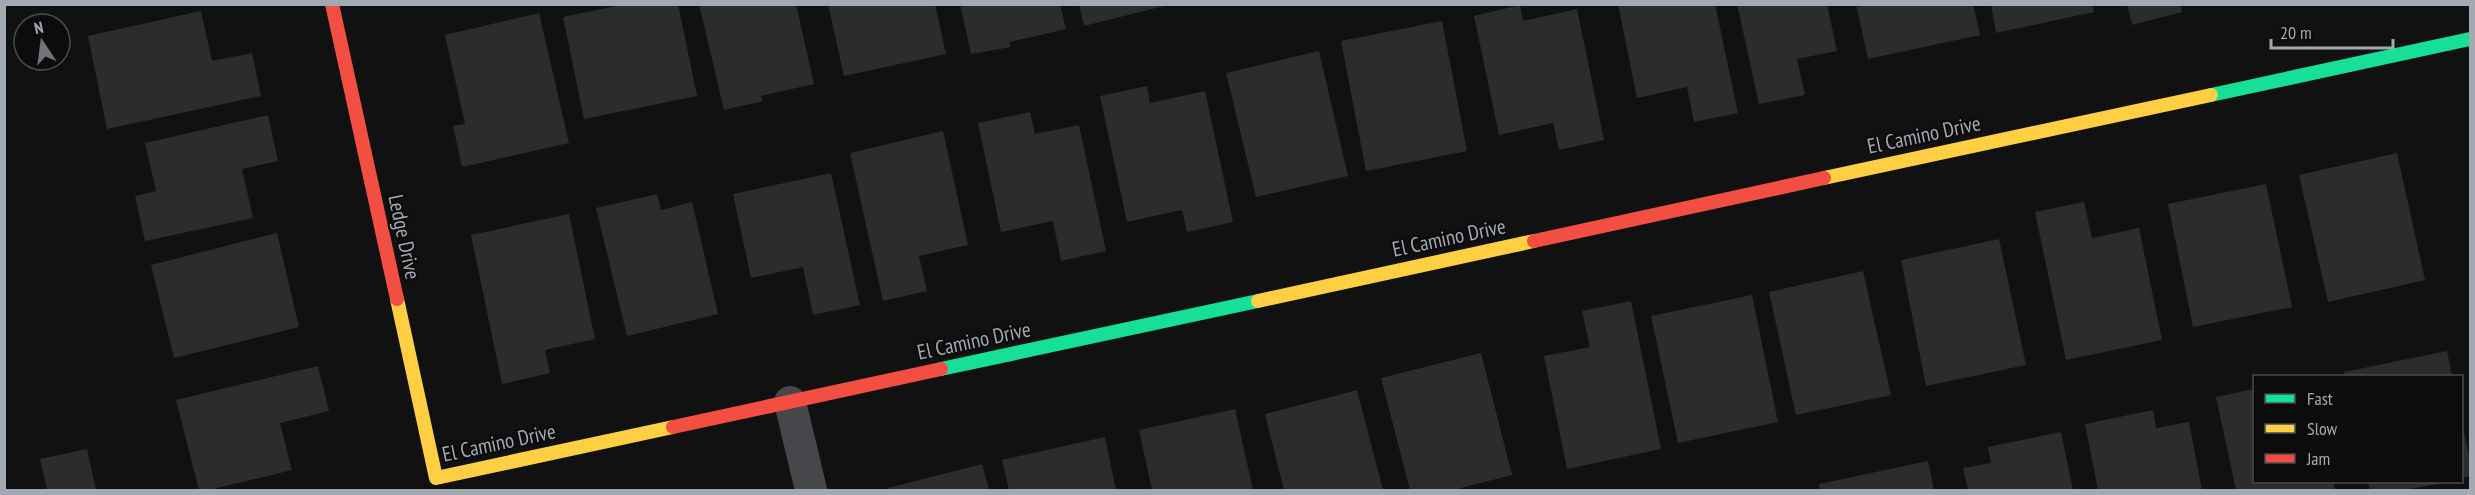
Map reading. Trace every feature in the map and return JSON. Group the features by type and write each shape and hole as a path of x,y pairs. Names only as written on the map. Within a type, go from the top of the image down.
{"street":[{"name":"Ledge Drive","path":"332,4 436,478"},
{"name":"El Camino Drive","path":"436,478 2470,39"},
{"path":"790,402 811,490"}],"building":[{"path":"626,4 678,4 697,96 584,119 563,17"},
{"path":"699,4 796,4 814,84 761,96 763,101 724,110"},
{"path":"828,4 935,4 946,54 844,76"},
{"path":"960,4 1060,4 1066,29 1009,42 1011,47 971,54"},
{"path":"1079,4 1168,4 1168,5 1084,26"},
{"path":"1618,4 1715,4 1738,113 1694,122 1687,87 1637,98"},
{"path":"1737,4 1827,4 1837,51 1797,59 1805,95 1759,104"},
{"path":"1856,4 1973,4 1980,35 1868,59"},
{"path":"1991,4 2092,4 2094,12 1996,33"},
{"path":"2127,4 2180,4 2182,12 2132,25"},
{"path":"1520,5 1523,21 1577,9 1604,140 1559,150 1553,123 1499,135 1474,16"},
{"path":"201,11 212,61 252,53 261,96 107,129 88,36"},
{"path":"539,13 569,143 462,167 453,126 465,124 445,35"},
{"path":"1442,21 1467,151 1366,171 1341,41"},
{"path":"1319,51 1348,176 1256,197 1226,73"},
{"path":"1147,86 1150,103 1205,91 1233,222 1187,232 1182,210 1127,222 1100,96"},
{"path":"1030,112 1035,134 1079,125 1106,251 1061,261 1053,221 1001,232 978,123"},
{"path":"268,115 278,161 242,169 253,218 145,241 135,196 156,191 145,143"},
{"path":"943,131 968,245 919,256 927,291 883,301 850,153"},
{"path":"2397,153 2425,280 2328,302 2299,175"},
{"path":"831,173 860,305 813,315 803,267 751,278 733,194"},
{"path":"2266,184 2292,307 2193,327 2168,204"},
{"path":"657,194 661,210 692,202 718,314 627,336 596,208"},
{"path":"2084,202 2092,238 2139,228 2162,340 2066,360 2035,212"},
{"path":"569,214 595,339 545,350 550,373 502,384 471,235"},
{"path":"277,233 299,327 174,358 151,265"},
{"path":"1999,239 2026,365 1926,386 1901,260"},
{"path":"1863,271 1891,395 1796,415 1769,292"},
{"path":"1752,295 1778,422 1678,443 1651,316"},
{"path":"1631,301 1661,449 1567,469 1544,356 1590,347 1582,311"},
{"path":"2447,351 2452,375 2345,375 2344,372"},
{"path":"1481,353 1512,475 1453,490 1410,490 1381,378"},
{"path":"318,366 329,411 280,423 292,470 209,490 199,490 176,400"},
{"path":"2253,389 2253,483 2333,483 2335,490 2236,490 2216,397"},
{"path":"1357,390 1383,490 1284,490 1265,414"},
{"path":"1235,409 1253,490 1152,490 1139,430"},
{"path":"2153,410 2156,428 2189,422 2202,490 2098,490 2085,424"},
{"path":"2463,428 2470,460 2470,476 2463,478"},
{"path":"2061,432 2073,490 1968,490 1963,468 1991,463 1988,447"},
{"path":"1105,437 1116,490 1009,490 1002,460"},
{"path":"87,449 96,490 47,490 40,459"},
{"path":"1928,461 1934,490 1820,490 1819,484"},
{"path":"982,464 989,490 889,490 888,488"},
{"path":"2368,483 2442,483 2404,490 2370,490"}],"traffic: fast":[{"path":"2211,95 2470,39"},
{"path":"941,369 1258,301"}],"traffic: slow":[{"path":"1824,178 2211,95"},
{"path":"1258,301 1534,241"},
{"path":"397,299 436,478 673,427"}],"traffic: jam":[{"path":"332,4 397,299"},
{"path":"1534,241 1824,178"},
{"path":"673,427 941,369"}]}
